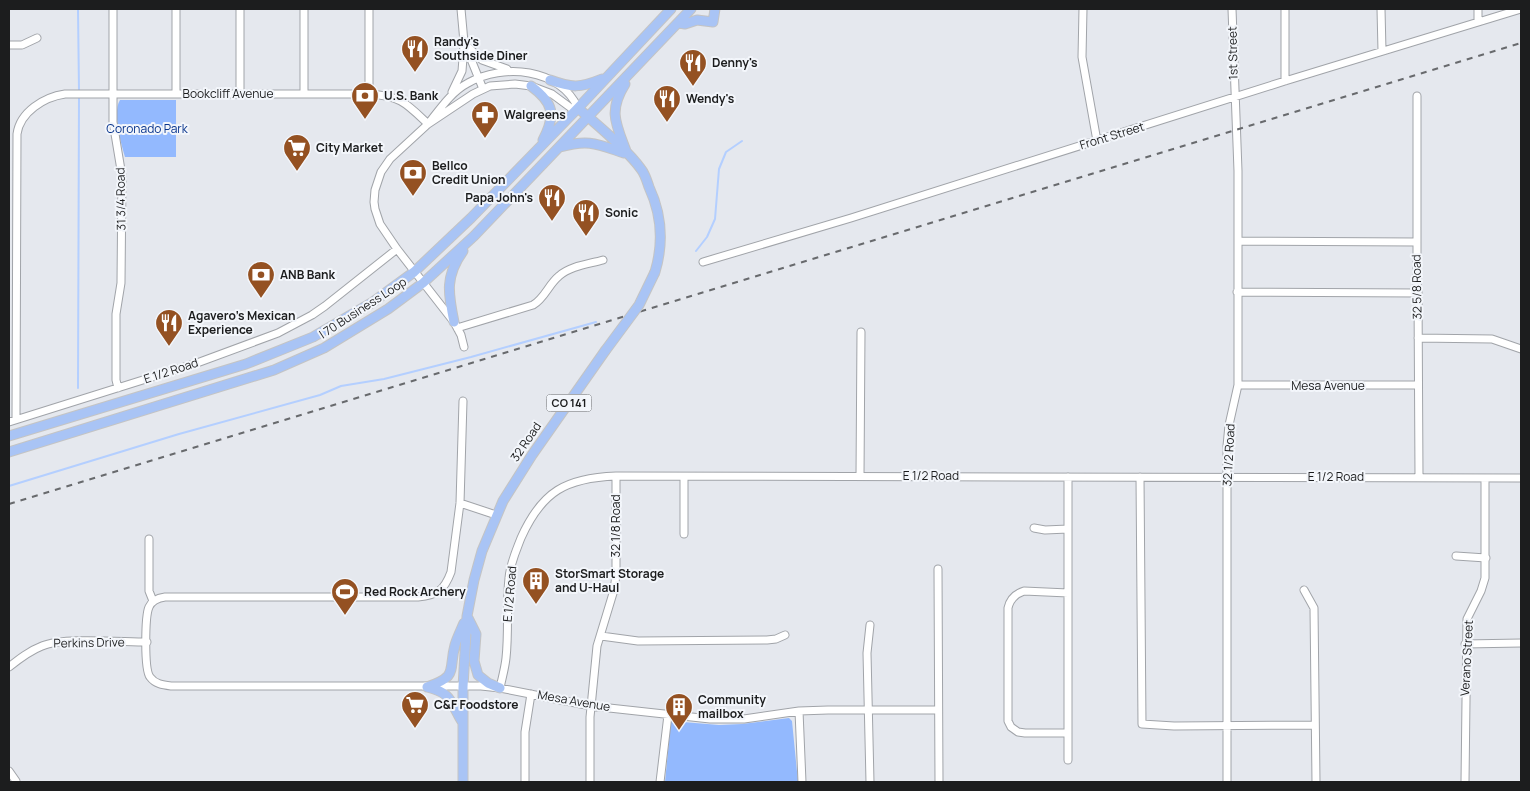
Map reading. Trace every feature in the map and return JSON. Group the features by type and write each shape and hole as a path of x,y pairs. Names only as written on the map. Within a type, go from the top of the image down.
{"main road":[{"name":"I 70 Business Loop","path":"9,436 219,373 287,348 343,321 373,302 414,272 471,218 671,9"},
{"name":"I 70 Business Loop","path":"9,452 244,380 300,359 353,331 388,309 423,283 474,236 691,9"},
{"path":"697,9 713,22"},
{"path":"713,22 715,9"},
{"path":"679,23 685,24 697,20 713,22"},
{"path":"627,154 615,121 614,109 618,97 638,64"},
{"path":"550,80 568,86 579,87 605,78"},
{"path":"531,86 546,99 552,115 548,130 532,155"},
{"name":"32 Road","path":"464,782 463,687 467,616 479,560 496,515 524,467 639,305 655,272 661,246 662,234 659,211 642,170 578,108"},
{"path":"560,147 578,142 591,142 627,154"},
{"path":"456,325 449,292 450,278 459,256 474,236"},
{"path":"467,616 476,634 474,661 478,675 488,683 500,688"},
{"path":"428,687 443,681 450,674 454,646 467,616"},
{"path":"428,687 446,694 464,723"}],"street":[{"name":"31 3/4 Road","path":"113,9 113,122 122,176 122,284 116,314 116,380 118,388"},
{"path":"176,9 176,94"},
{"path":"240,9 240,94"},
{"path":"304,9 304,94"},
{"path":"369,9 369,94"},
{"path":"447,101 462,71 464,42 461,9"},
{"path":"1083,9 1082,57 1097,141"},
{"name":"1st Street","path":"1232,9 1234,98"},
{"path":"1285,9 1285,81"},
{"path":"1381,9 1382,51"},
{"path":"1478,9 1478,21"},
{"name":"Front Street","path":"703,262 851,218 1520,9"},
{"path":"9,46 22,45 37,38"},
{"path":"464,42 482,60 515,72"},
{"path":"464,42 483,89"},
{"name":"32 Road","path":"464,347 456,325 414,272 380,224 375,209 374,196 381,172 390,160 428,124 459,88 478,78 496,73 534,73 550,80 571,96 578,108"},
{"name":"32 Road","path":"428,124 463,99 483,89 507,84 531,86 552,94 571,108 578,108"},
{"name":"Bookcliff Avenue","path":"12,421 17,134 18,127 27,112 57,95 369,94 390,96 401,100 428,124"},
{"name":"32 5/8 Road","path":"1417,96 1416,283 1418,293 1419,477"},
{"name":"32 1/2 Road","path":"1227,782 1226,477 1228,435 1238,385 1238,171 1234,98"},
{"path":"1238,241 1417,242"},
{"name":"E 1/2 Road","path":"12,421 198,363 278,333 325,306 397,249"},
{"path":"456,325 532,305 538,302 552,283 563,273 603,260"},
{"path":"1238,292 1418,293"},
{"path":"860,476 861,332"},
{"path":"1418,338 1492,339 1521,349"},
{"name":"Mesa Avenue","path":"1238,385 1418,385"},
{"path":"152,601 165,597 418,597 432,595 440,590 447,582 451,572 460,503 463,401"},
{"name":"E 1/2 Road","path":"500,688 506,657 510,570 515,553 530,519 546,499 566,484 588,478 616,476 1521,478"},
{"name":"32 1/8 Road","path":"590,782 591,706 597,646 615,582 616,476"},
{"path":"684,477 684,534"},
{"path":"1068,477 1068,760"},
{"path":"1140,477 1142,724 1174,726 1314,725"},
{"name":"Verano Street","path":"1464,782 1465,644 1467,619 1486,578 1485,478"},
{"path":"460,503 496,515"},
{"path":"1034,528 1068,529"},
{"path":"147,642 147,613 152,601 148,591 148,539"},
{"path":"1456,556 1486,558"},
{"path":"938,570 938,782"},
{"path":"1304,590 1314,608 1316,782"},
{"path":"1068,593 1024,591 1017,593 1009,601 1007,680 1008,720 1011,727 1018,732 1025,733 1068,733"},
{"path":"870,625 867,653 870,782"},
{"path":"601,636 648,641 767,640 776,639 784,635"},
{"name":"Mesa Avenue","path":"147,642 147,669 152,679 157,683 171,686 500,688 591,706 710,719 744,719 799,711 938,710"},
{"name":"Perkins Drive","path":"9,667 35,649 51,643 147,642"},
{"path":"1465,644 1521,644"},
{"path":"525,782 525,732 531,694"},
{"path":"799,711 802,782"},
{"path":"660,782 668,715"},
{"path":"9,770 16,781"}],"green space":[{"name":"Coronado Park","path":"120,100 176,100 176,157 125,157 117,120"},
{"path":"789,718 792,721 798,782 665,782 671,721 719,725"}],"waterway":[{"path":"78,9 79,91"},
{"path":"78,388 79,96"},
{"path":"696,251 707,237 715,219 719,169 726,152 742,141"},
{"path":"9,486 179,434 320,395 341,386 384,379 596,322"}],"railway":[{"path":"9,504 1521,43"}],"place":[{"name":"Randy's Southside Diner","path":"415,73"},
{"name":"Denny's","path":"693,87"},
{"name":"U.S. Bank","path":"365,120"},
{"name":"Wendy's","path":"667,123"},
{"name":"Walgreens","path":"485,139"},
{"name":"City Market","path":"297,172"},
{"name":"Bellco Credit Union","path":"413,197"},
{"name":"Papa John's","path":"552,222"},
{"name":"Sonic","path":"586,237"},
{"name":"ANB Bank","path":"261,299"},
{"name":"Agavero's Mexican Experience","path":"169,347"},
{"name":"StorSmart Storage and U-Haul","path":"536,605"},
{"name":"Red Rock Archery","path":"345,616"},
{"name":"C&F Foodstore","path":"415,729"},
{"name":"Community mailbox","path":"679,731"}]}
